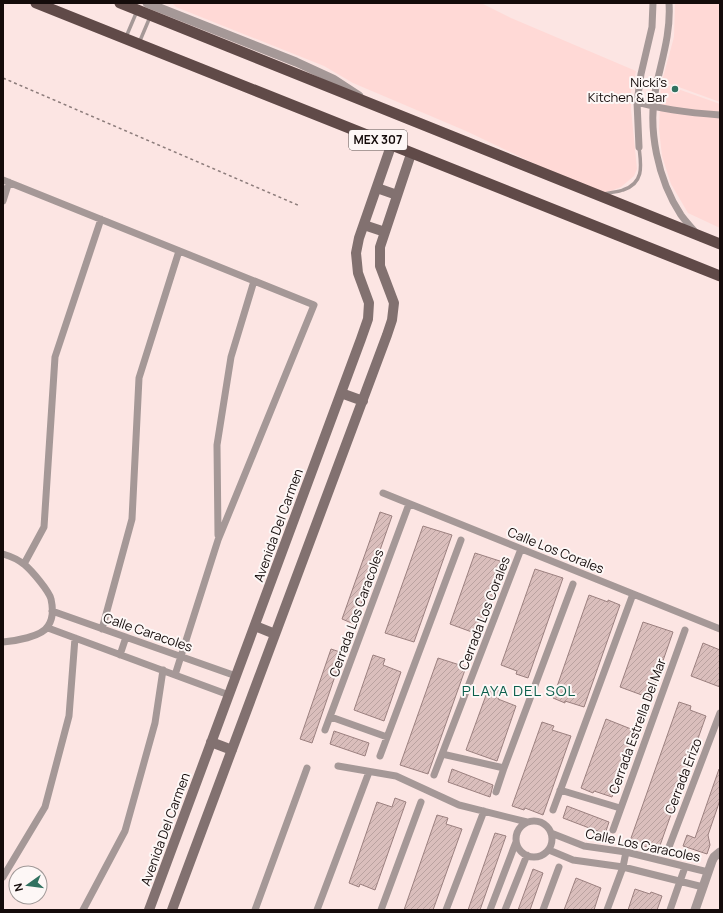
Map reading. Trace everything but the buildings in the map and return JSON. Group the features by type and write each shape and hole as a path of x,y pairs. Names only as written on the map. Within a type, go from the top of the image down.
{"highway":[{"name":"MEX 307","path":"36,3 411,154 720,276"},
{"name":"MEX 307","path":"120,3 139,7 152,7 372,105 720,244"}],"main road":[{"name":"Avenida Del Carmen","path":"149,910 368,320 370,303 358,273 356,253 359,238 391,146"},
{"path":"172,910 392,320 394,304 380,266 380,247 411,154"},
{"path":"377,188 397,195"},
{"path":"364,225 385,232"},
{"path":"341,393 362,401"},
{"path":"254,626 276,634"},
{"path":"211,742 232,750"}],"street":[{"path":"164,3 171,12"},
{"path":"639,147 637,102 641,74 652,27 653,3"},
{"path":"669,3 670,16 666,46 655,88 653,106 653,138 658,160 667,187 682,216 698,234"},
{"path":"152,7 171,12 314,70 346,87 372,105"},
{"path":"637,102 690,112 720,115"},
{"path":"3,201 6,181 314,305 218,540 175,675"},
{"path":"24,564 44,527 55,357 101,219"},
{"path":"102,629 132,519 139,378 179,251"},
{"path":"218,540 217,445 231,358 254,281"},
{"name":"Calle Los Corales","path":"383,493 720,629"},
{"name":"Cerrada Los Caracoles","path":"325,730 409,504"},
{"path":"380,756 461,540"},
{"name":"Cerrada Los Corales","path":"434,775 521,549"},
{"path":"3,554 24,564 40,582 51,599 52,611 48,628 20,641 3,642"},
{"path":"496,792 574,584"},
{"path":"553,810 632,594"},
{"name":"Calle Caracoles","path":"52,611 236,676"},
{"path":"48,628 229,695"},
{"name":"Cerrada Estrella Del Mar","path":"613,830 685,630"},
{"path":"120,654 126,637"},
{"path":"3,877 46,807 69,716 75,638"},
{"path":"83,910 125,831 154,723 163,670"},
{"name":"Cerrada Erizo","path":"669,847 720,713"},
{"path":"331,717 387,737"},
{"path":"442,754 504,768"},
{"path":"338,766 396,776 459,805 527,822 538,821 548,828 551,833 551,844 548,850 539,856 533,857 527,855 518,848 516,842"},
{"path":"255,910 307,768"},
{"path":"317,910 369,772"},
{"path":"560,790 620,808"},
{"path":"381,910 421,802"},
{"path":"446,910 484,811"},
{"path":"490,910 516,842 518,830 527,822"},
{"name":"Calle Los Caracoles","path":"551,833 584,846 626,852 708,872"},
{"name":"Calle Los Caracoles","path":"548,850 573,860 623,867 703,887"},
{"path":"607,910 623,867 626,852"},
{"path":"695,910 714,856 720,852"},
{"path":"505,910 527,855"},
{"path":"670,910 686,866"},
{"path":"543,910 559,867"}],"lane":[{"path":"125,38 139,7"},
{"path":"139,44 152,7"},
{"path":"600,195 623,190 637,181 641,168 639,147"}],"path":[{"path":"3,78 300,206"}],"shaded area":[{"path":"172,3 481,3 511,18 636,71 631,92 631,109 637,169 634,176 621,187 600,195 466,131 353,83 324,66 176,7"},
{"path":"675,3 720,3 720,102 662,81 674,37"},
{"path":"661,83 720,104 720,228 688,213 671,184 662,156 659,129"}],"place":[{"name":"Nicki's Kitchen & Bar","path":"675,89"}],"district":[{"name":"PLAYA DEL SOL","path":"519,691"}]}
